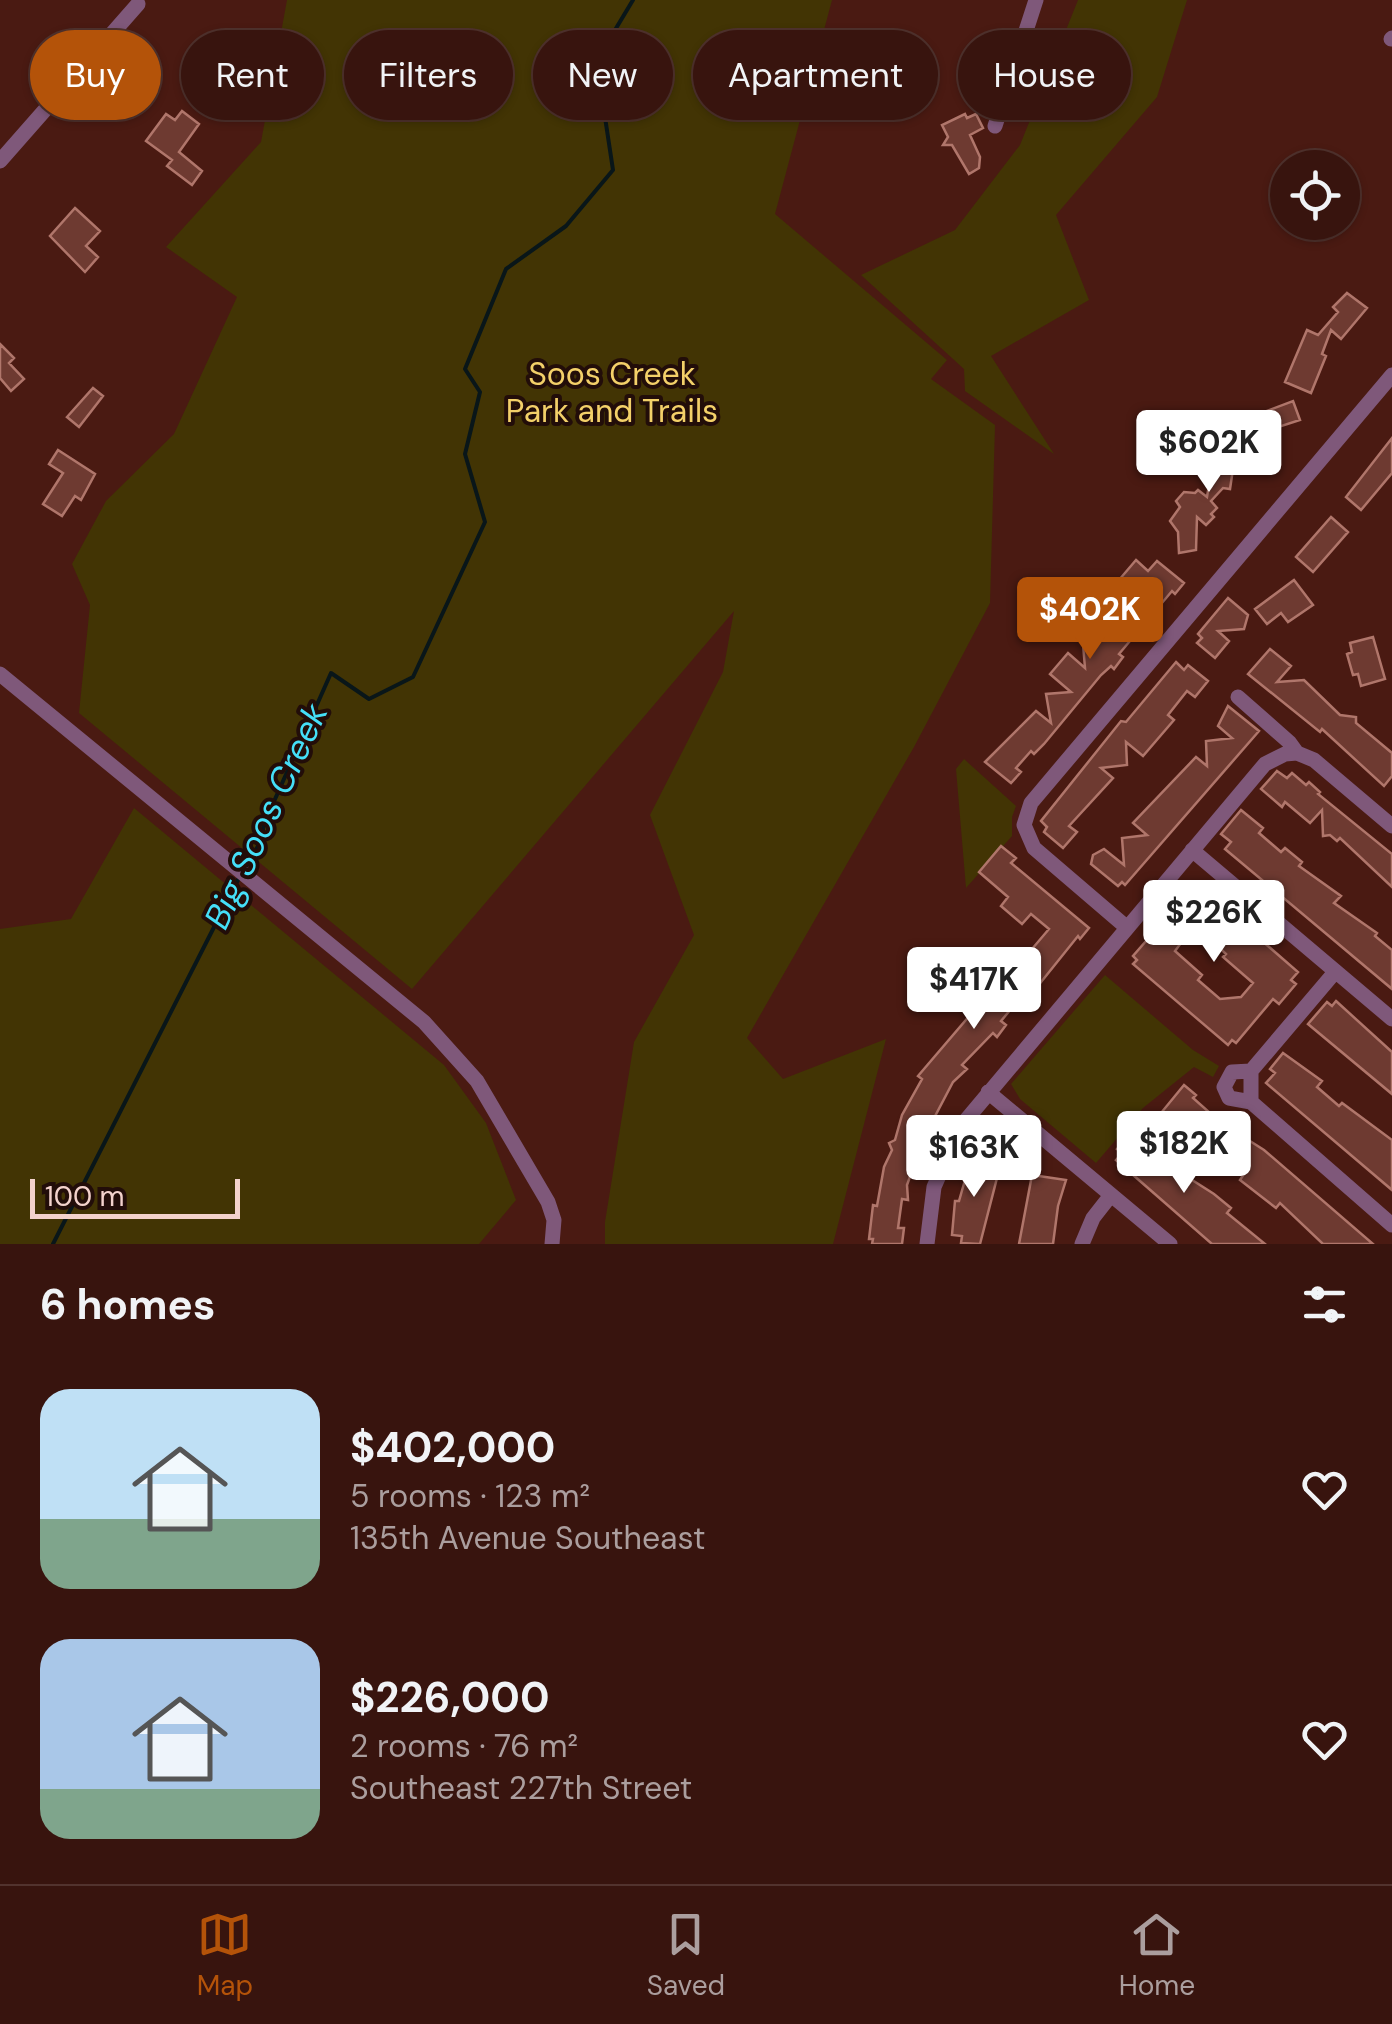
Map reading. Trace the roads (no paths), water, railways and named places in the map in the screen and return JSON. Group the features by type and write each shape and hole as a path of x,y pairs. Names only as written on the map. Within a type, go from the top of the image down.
{"street":[{"path":"995,126 1036,0"},
{"path":"0,161 138,4"},
{"path":"1125,926 1034,848 1024,825 1031,803 1392,375"},
{"path":"0,674 396,998 460,1058 548,1202 554,1220 552,1244"},
{"path":"1238,697 1297,753"},
{"path":"927,1244 934,1187 960,1126 1265,764 1297,753 1314,760 1392,826"},
{"path":"1192,850 1392,1019"},
{"path":"1251,1102 1251,1071 1335,972"},
{"path":"1251,1071 1232,1072 1224,1088 1229,1098 1251,1102 1392,1225"},
{"path":"988,1092 1170,1244"},
{"path":"1082,1244 1093,1218 1111,1195"}],"waterway":[{"name":"Big Soos Creek","path":"244,870 261,841 264,824 331,673 369,699 413,677 485,522 465,454 480,392 465,369 506,269 566,226 613,170 603,104 603,50 633,0"},
{"name":"Big Soos Creek","path":"53,1244 239,878"}],"park label":[{"name":"Soos Creek Park and Trails","path":"612,392"}]}
